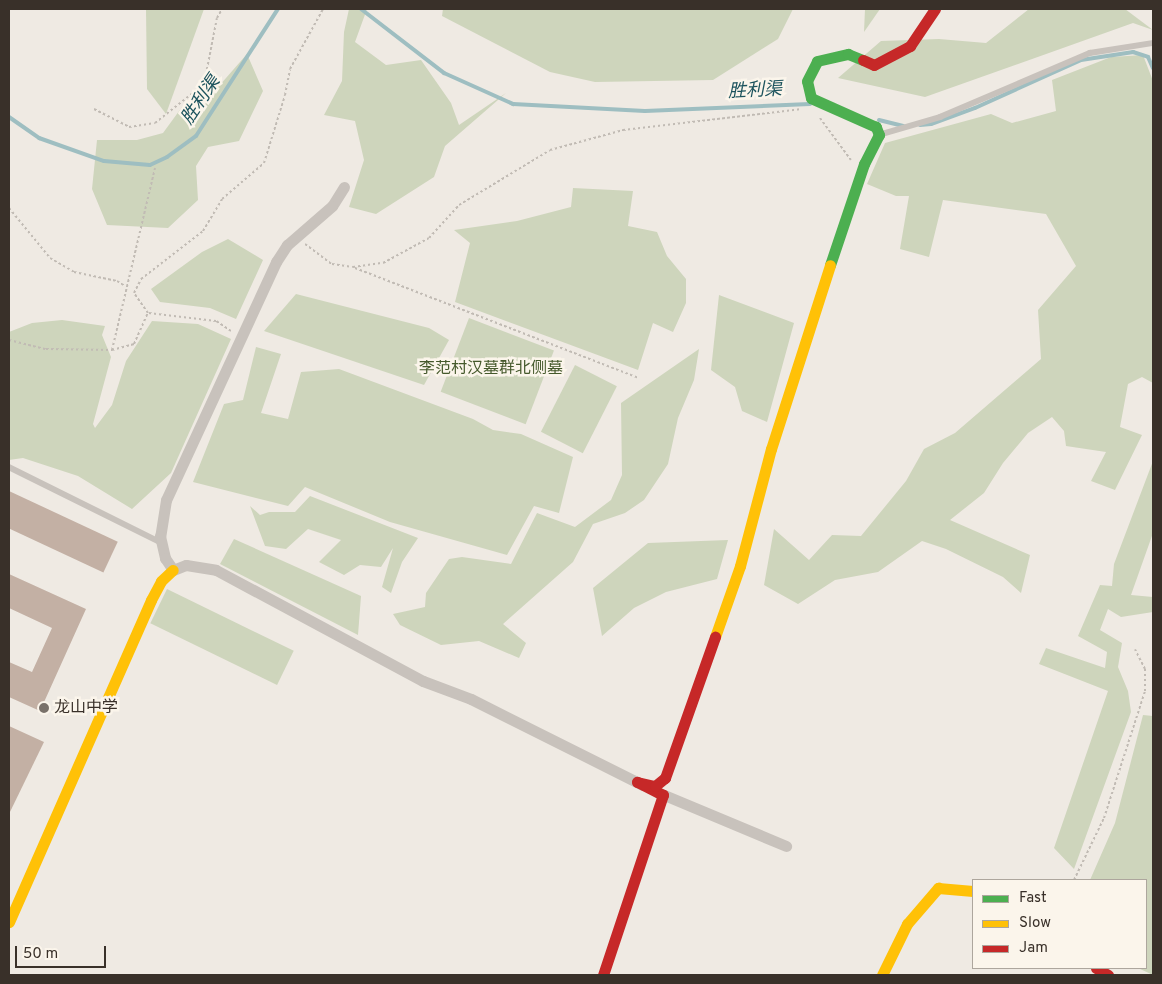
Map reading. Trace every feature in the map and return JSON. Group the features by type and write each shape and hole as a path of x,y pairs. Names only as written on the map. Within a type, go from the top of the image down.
{"street":[{"path":"637,782 655,786 665,778 740,566 771,449 860,176 879,135 876,128 828,107 813,104 807,81 817,62 848,54 874,65 910,46 935,9"},
{"path":"174,570 165,558 160,542 166,500 278,257 300,233 327,212 344,187"},
{"path":"9,922 151,600 161,581 174,570 186,565 216,570 423,681 471,699 664,795 786,846"},
{"path":"603,975 664,795"},
{"path":"882,975 907,924 918,908 938,888 972,891"}],"lane":[{"path":"879,135 940,116 1090,53 1153,43"},
{"path":"9,467 160,542"}],"path":[{"path":"94,109 129,127 155,123 204,84 217,18 222,9"},
{"path":"238,343 227,326 216,321 148,313 134,293 141,279 203,231 222,199 264,163 285,95 290,69 323,9"},
{"path":"353,267 383,263 416,247 459,205 550,150 623,130 813,104"},
{"path":"816,114 860,176"},
{"path":"112,350 125,286 155,168"},
{"path":"9,208 50,258 74,272 117,281 125,286"},
{"path":"300,233 301,242 332,264 353,267 638,378"},
{"path":"9,340 46,349 112,350 134,344 148,313"},
{"path":"1074,879 1104,818 1145,691 1145,669 1135,649"}],"green space":[{"path":"146,9 204,9 166,114 147,89"},
{"path":"349,9 367,9 355,42 386,65 421,60 451,103 459,125 506,93 445,146 434,177 376,214 349,207 364,160 355,121 324,115 342,81 344,32"},
{"path":"443,9 793,9 778,39 713,80 595,82 550,72 442,16"},
{"path":"865,9 880,9 864,32"},
{"path":"1029,9 1125,9 1153,30 1133,23 925,97 838,78 881,41 939,39 986,43"},
{"path":"247,54 263,91 239,141 208,147 196,166 198,200 168,228 107,225 92,189 97,140 137,140 163,133 182,107 219,86"},
{"path":"1143,55 1153,81 1153,383 1142,377 1128,384 1120,427 1142,435 1115,490 1091,481 1106,452 1066,446 1064,431 1052,417 1028,433 1003,463 984,493 950,520 1030,555 1021,593 1003,577 946,549 922,541 878,572 835,580 798,604 764,585 774,529 809,560 832,535 861,536 906,481 924,449 955,433 1041,359 1038,310 1076,266 1046,214 943,200 929,257 900,249 909,196 896,196 867,184 885,143 991,114 1012,123 1056,111 1052,80 1111,57"},
{"path":"573,188 633,191 628,226 657,232 667,256 686,279 686,303 673,332 653,323 638,370 455,302 470,243 454,230 517,221 571,207"},
{"path":"228,239 263,260 236,319 210,308 160,302 151,289 202,252"},
{"path":"296,294 429,328 449,340 424,385 264,331"},
{"path":"719,295 794,323 767,422 742,411 735,387 711,370"},
{"name":"李范村汉墓群北侧墓","path":"469,318 554,351 526,424 441,392"},
{"path":"62,320 105,326 102,335 111,357 93,424 95,428 112,405 126,361 152,321 198,324 231,339 171,473 132,509 78,476 23,458 9,460 9,332 32,323"},
{"path":"256,347 281,354 261,413 288,419 301,372 339,369 473,419 493,430 521,434 573,457 559,513 534,506 507,555 390,522 305,487 288,506 193,482 224,404 243,400"},
{"path":"699,349 694,380 678,418 668,464 644,500 625,513 593,524 573,562 503,624 526,643 519,658 479,641 441,645 400,625 393,614 425,607 426,593 449,559 462,557 511,564 537,513 575,527 611,500 622,475 621,403"},
{"path":"575,365 617,386 583,453 541,432"},
{"path":"1153,461 1153,533 1131,595 1153,597 1153,612 1121,617 1108,609 1100,630 1122,643 1118,667 1128,691 1131,712 1074,869 1054,848 1108,691 1039,664 1046,648 1105,668 1107,652 1078,636 1100,585 1112,586 1114,564"},
{"path":"310,496 418,538 402,562 391,593 382,587 393,548 381,567 360,565 344,575 319,562 341,540 308,529 286,549 265,546 250,506 260,515 269,512 295,512"},
{"path":"234,539 361,596 358,635 220,564"},
{"path":"728,540 717,579 666,592 634,608 602,636 593,588 648,543"},
{"path":"167,589 294,651 277,685 150,623"},
{"path":"1143,715 1153,716 1153,975 1140,969 1147,969 1147,879 1090,879 1115,823"}],"building":[{"path":"9,491 118,542 103,573 9,529"},
{"path":"9,574 86,609 40,711 9,697 9,662 32,672 52,628 9,608"},
{"path":"9,726 44,742 9,814"}],"waterway":[{"name":"胜利渠","path":"9,117 39,138 104,161 150,165 167,157 196,136 278,9"},
{"name":"胜利渠","path":"361,9 444,73 513,104 645,111 810,104"},
{"name":"胜利渠","path":"920,125 931,124 975,108 1081,60 1133,52 1148,57 1153,68"},
{"name":"胜利渠","path":"879,120 903,126"}],"traffic: fast":[{"path":"830,265 864,164 879,135 876,127 811,98 807,81 817,61 848,54 863,60"}],"traffic: slow":[{"path":"715,637 740,566 771,449 830,265"},
{"path":"9,922 151,600 161,581 173,570"},
{"path":"882,975 907,924 938,888 972,891"}],"traffic: jam":[{"path":"863,60 874,65 910,46 935,9"},
{"path":"603,975 663,795 637,782 655,786 665,778 715,637"},
{"path":"1098,969 1108,975"}],"place":[{"name":"龙山中学","path":"44,708"}]}
